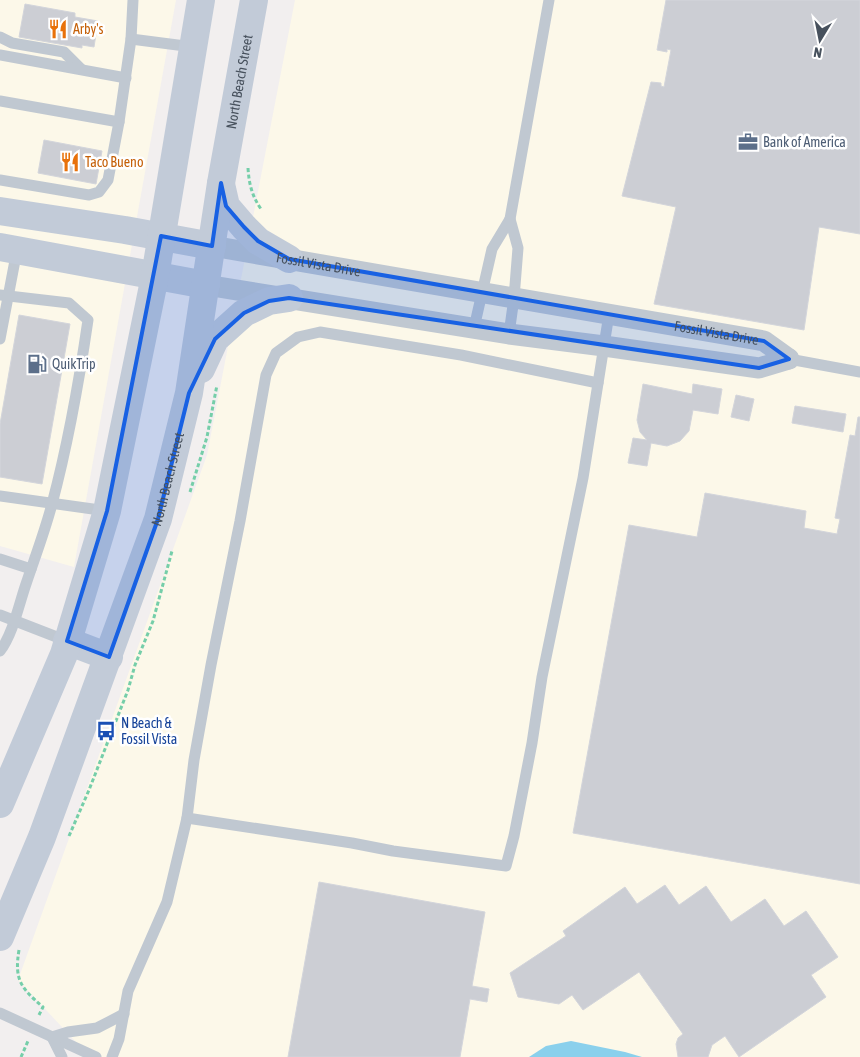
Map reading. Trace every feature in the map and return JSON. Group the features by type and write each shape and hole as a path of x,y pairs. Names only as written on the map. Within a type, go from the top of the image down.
{"main road":[{"path":"0,804 64,654 107,511 155,276 160,236 201,0"},
{"name":"North Beach Street","path":"0,937 42,837 109,658 158,519 189,393 221,183 254,0"},
{"path":"221,183 226,206 244,227 258,241 289,259"},
{"name":"Fossil Vista Drive","path":"0,211 212,246"},
{"name":"Fossil Vista Drive","path":"8,249 206,285"},
{"path":"189,393 215,340 244,313 269,302 289,298"},
{"path":"67,641 109,658"}],"street":[{"name":"Fossil Vista Drive","path":"212,246 764,341 789,359"},
{"name":"Fossil Vista Drive","path":"206,285 509,334 759,368 789,359"}],"lane":[{"path":"0,180 89,195 99,192 108,180 126,78 133,0"},
{"path":"474,328 492,249 510,219 549,0"},
{"path":"0,37 12,44 64,52 81,70"},
{"path":"131,39 193,47"},
{"path":"0,55 126,78"},
{"path":"0,101 119,122"},
{"path":"509,334 518,248 510,219"},
{"path":"0,339 8,249"},
{"path":"0,651 5,645 52,504 76,392 88,320 69,303 4,296"},
{"path":"187,818 393,851 506,866 514,836 532,743 542,677 583,478 609,314"},
{"path":"112,1057 119,1039 128,991 167,902 187,818 194,760 266,375 276,353 298,337 320,332 470,356 598,383"},
{"path":"789,359 860,372"},
{"path":"0,496 107,511"},
{"path":"0,559 31,569"},
{"path":"0,615 67,641"},
{"path":"0,1013 96,1057"},
{"path":"52,1037 68,1032 97,1028 124,1014"},
{"path":"52,1037 62,1057"}],"highlighted area":[{"path":"221,183 226,206 244,227 258,241 289,259 764,341 789,359 759,368 289,298 269,301 244,313 215,339 189,393 158,519 109,657 67,641 107,511 161,236 212,246"}],"shaded area":[{"path":"0,0 176,0 74,567 0,546"},
{"path":"295,0 860,0 860,1057 90,1057 18,980 207,455"}],"water":[{"path":"571,1041 642,1057 529,1057 546,1046"}],"building":[{"name":"Bank of America","path":"666,0 860,0 860,234 819,227 804,330 654,304 676,207 622,196 651,82 661,83 661,86 664,87 671,50 667,49 667,52 657,50"},
{"name":"Arby's","path":"25,4 75,13 75,17 98,21 94,47 82,45 82,48 19,37"},
{"name":"Taco Bueno","path":"44,140 102,151 96,184 38,173"},
{"name":"QuikTrip","path":"19,315 70,324 42,484 0,477 0,424"},
{"path":"643,384 692,394 693,384 722,389 718,414 693,410 689,431 680,441 667,446 651,443 647,466 628,463 633,438 647,440 640,432 637,420"},
{"path":"736,395 754,399 749,421 731,417"},
{"path":"795,406 846,414 843,432 792,423"},
{"path":"858,417 860,417 860,884 573,833 629,525 697,537 705,493 806,511 804,528 837,534 840,519 835,518 850,435 855,436"},
{"path":"319,882 485,912 472,986 489,989 487,1002 470,999 460,1057 288,1057"},
{"path":"665,885 679,905 706,886 731,922 765,899 784,926 806,911 838,957 811,975 826,997 739,1057 725,1036 712,1045 708,1057 678,1057 676,1044 678,1038 683,1034 639,972 583,1010 572,995 559,1004 518,997 510,973 566,936 563,931 625,887 637,904"}],"place":[{"name":"Arby's","path":"58,29"},
{"name":"Bank of America","path":"748,142"},
{"name":"Taco Bueno","path":"70,162"},
{"name":"QuikTrip","path":"37,364"},
{"name":"N Beach & Fossil Vista","path":"106,731"}]}
